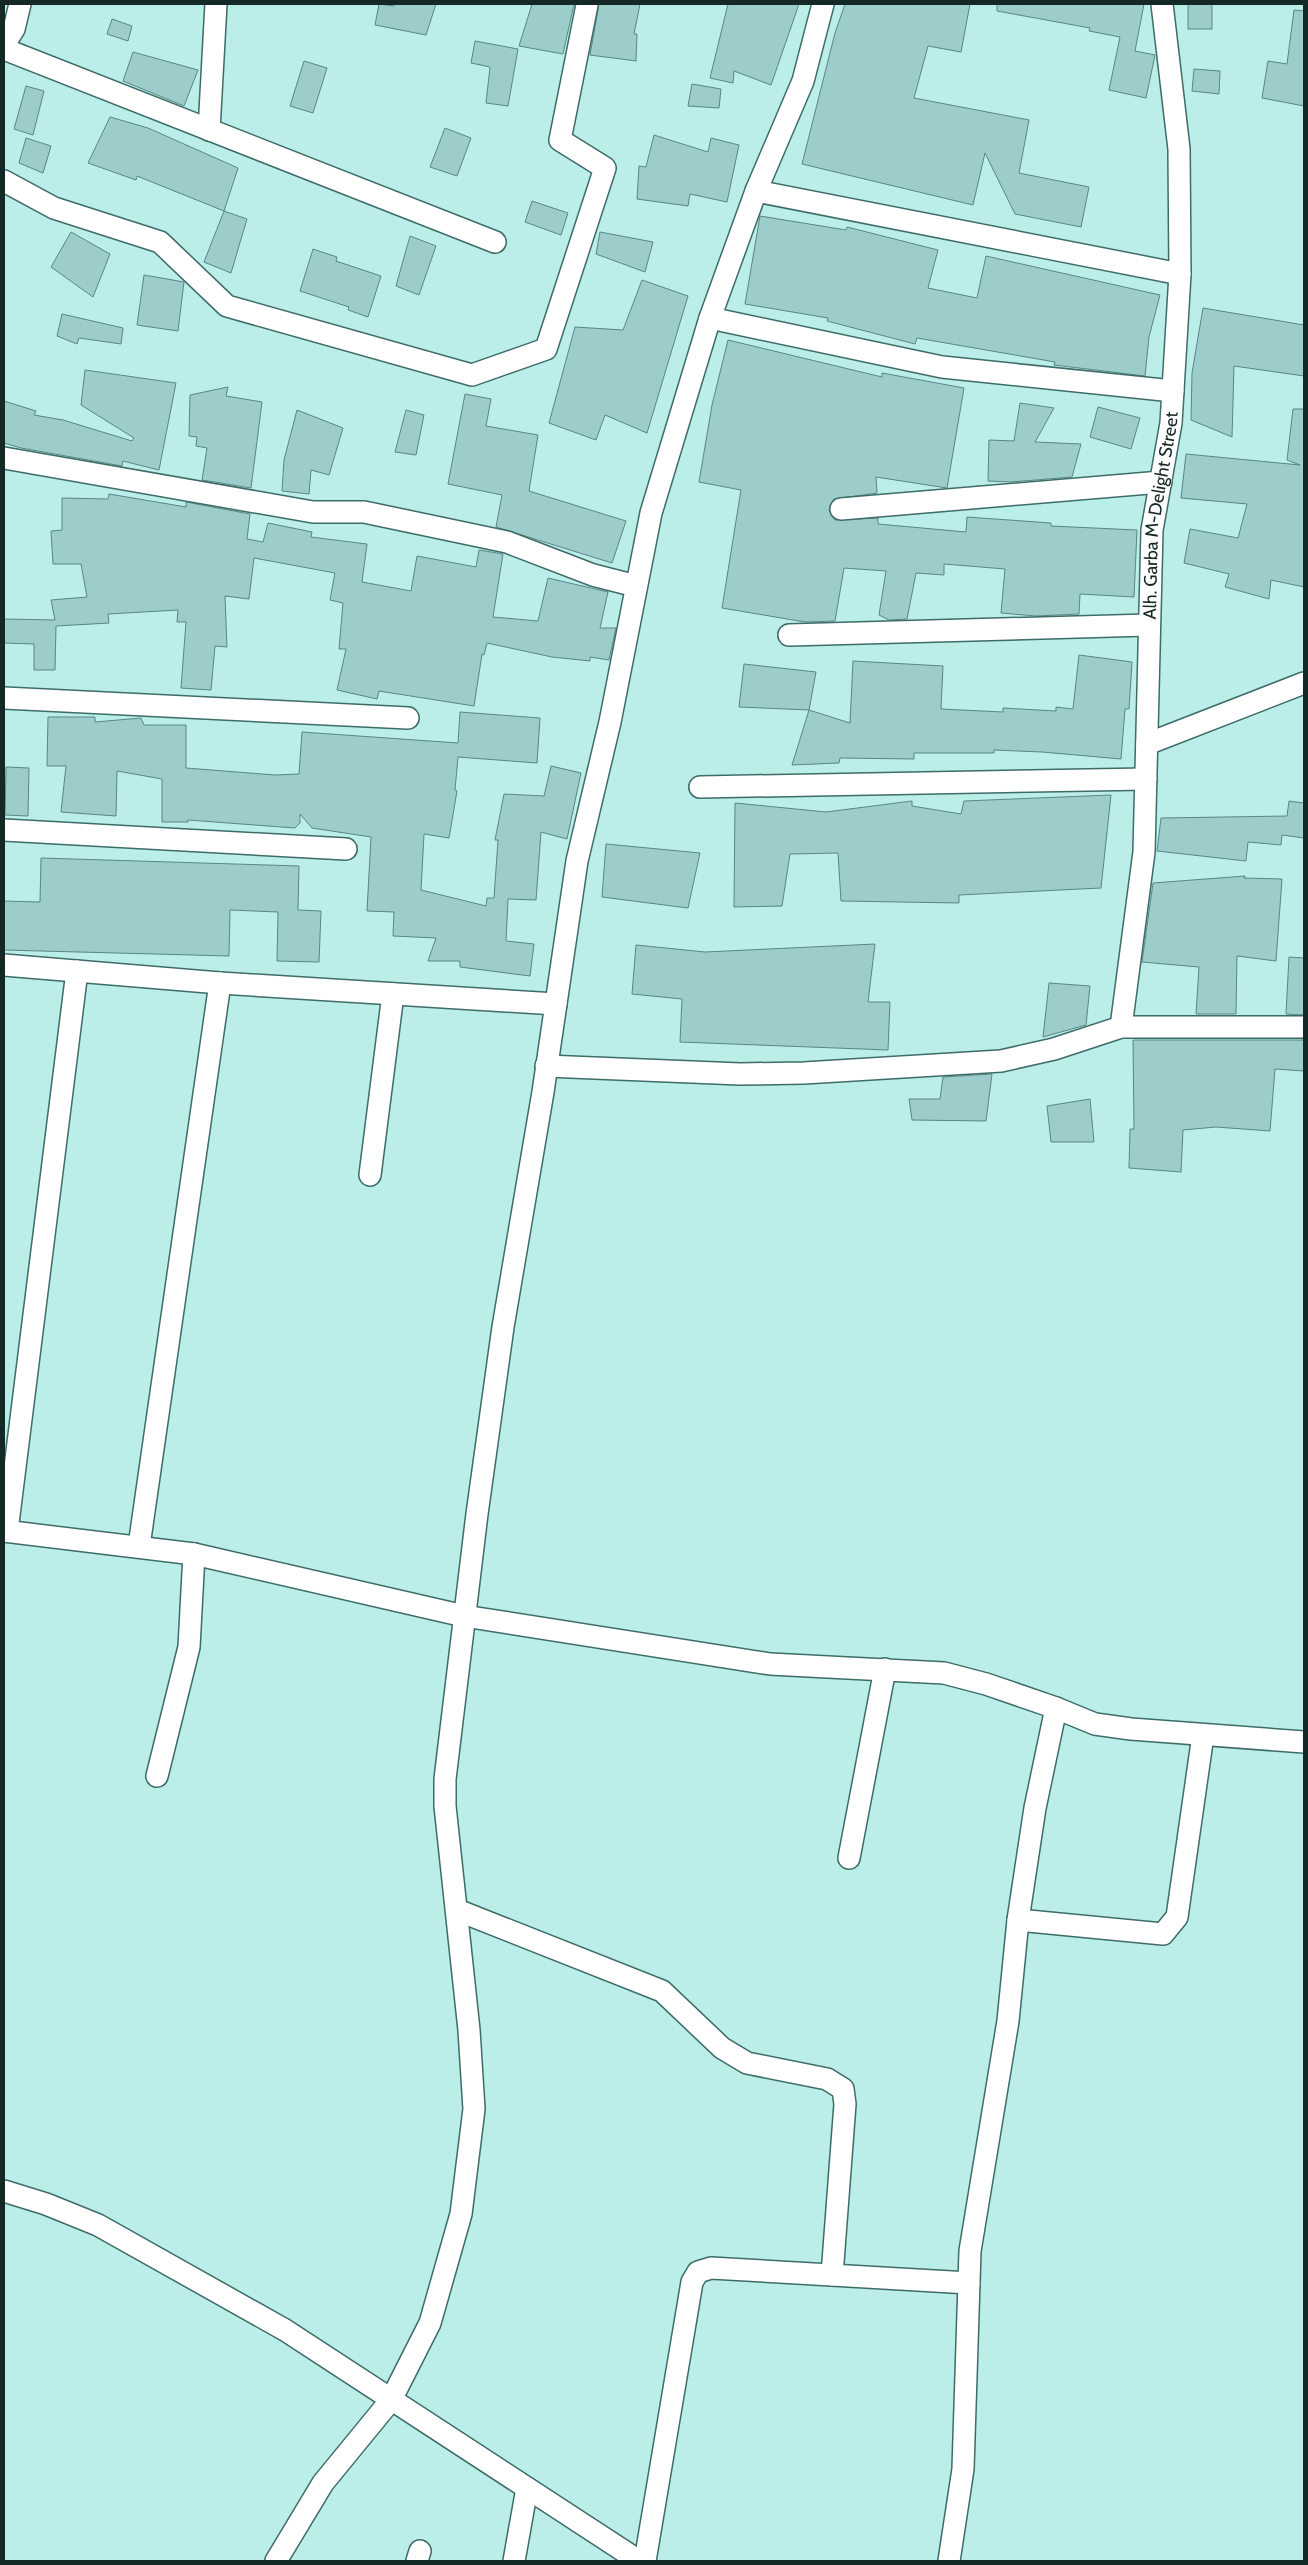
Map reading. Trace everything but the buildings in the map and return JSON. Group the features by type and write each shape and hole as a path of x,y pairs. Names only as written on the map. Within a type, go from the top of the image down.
{"street":[{"path":"4,45 14,29 20,4"},
{"path":"209,130 216,4"},
{"path":"276,2561 323,2483 391,2400 430,2323 461,2214 474,2109 457,1910 445,1806 445,1779 464,1616 503,1327 556,1004 577,861 610,722 651,513 710,318 756,191 804,82 824,4"},
{"name":"Alh. Garba M-Delight Street","path":"1121,1027 1144,852 1148,625 1152,530 1171,423 1180,274 1179,149 1162,4"},
{"path":"4,181 54,208 160,242 227,306 472,375 546,349 605,168 560,140 586,5"},
{"path":"4,49 495,242"},
{"path":"756,191 1180,274"},
{"path":"710,318 942,367 1173,392"},
{"path":"4,458 313,512 364,512 507,542 593,575 636,586"},
{"path":"841,509 1161,482"},
{"path":"789,635 1148,625"},
{"path":"1146,744 1304,683"},
{"path":"4,698 408,718"},
{"path":"700,787 1146,779"},
{"path":"4,830 346,848"},
{"path":"4,965 220,983 556,1004"},
{"path":"77,971 5,1531 194,1554 464,1616 770,1664 944,1673 986,1684 1056,1708 1095,1724 1203,1735 1304,1742"},
{"path":"139,1546 220,983"},
{"path":"370,1174 393,994"},
{"path":"546,1066 740,1074 804,1073 1001,1061 1054,1049 1121,1027 1304,1027"},
{"path":"157,1776 189,1647 194,1554"},
{"path":"849,1858 885,1669"},
{"path":"949,2561 963,2469 970,2251 981,2172 1008,2022 1018,1920 1035,1808 1056,1708"},
{"path":"1018,1920 1163,1934 1177,1917 1203,1735"},
{"path":"457,1910 662,1991 722,2048 747,2063 827,2080 843,2089 845,2104 832,2276"},
{"path":"4,2191 46,2204 98,2225 285,2330 639,2561"},
{"path":"645,2561 692,2282 698,2272 711,2268 969,2284"},
{"path":"514,2561 527,2488"}]}
